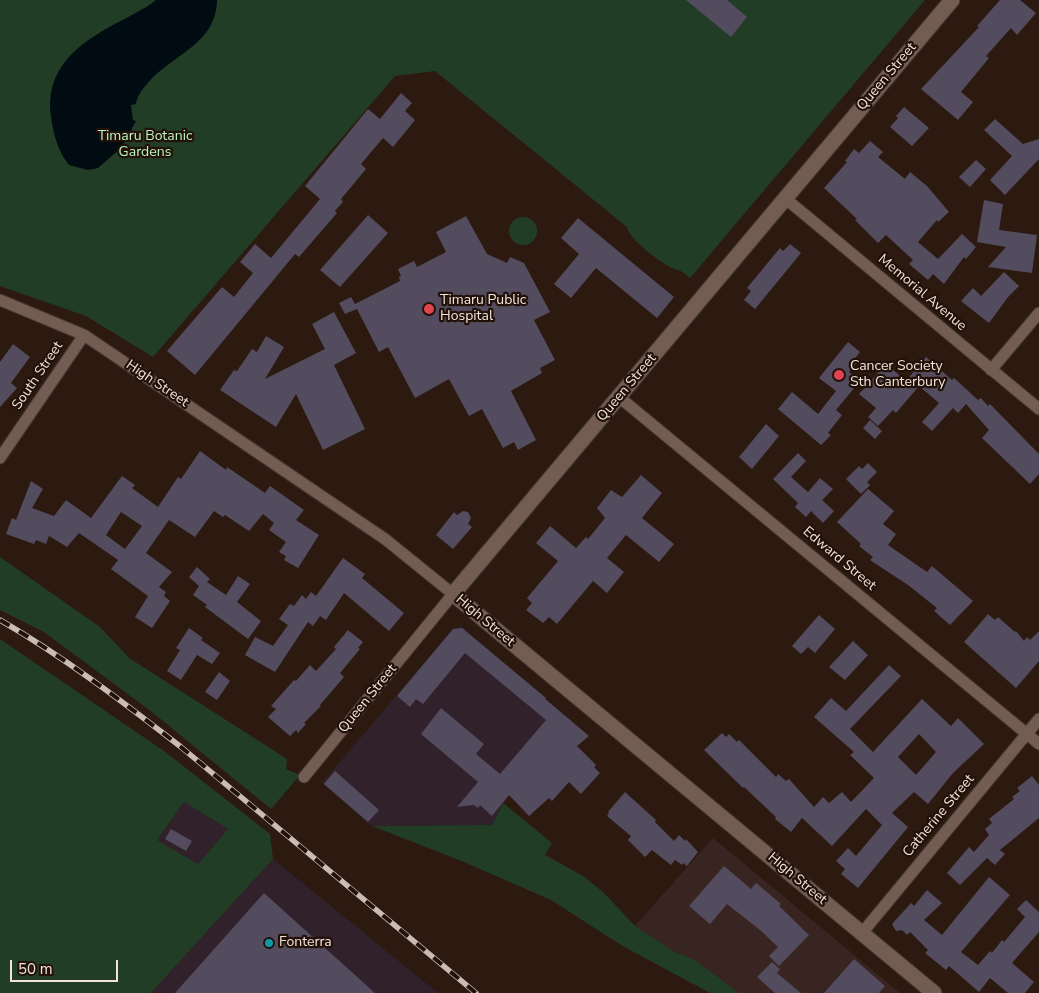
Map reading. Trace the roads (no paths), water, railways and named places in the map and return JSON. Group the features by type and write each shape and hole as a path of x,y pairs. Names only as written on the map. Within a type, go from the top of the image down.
{"street":[{"name":"Queen Street","path":"304,777 453,594 952,0"},
{"name":"Memorial Avenue","path":"786,199 1039,409"},
{"name":"High Street","path":"0,300 84,335 384,539 453,594 934,993"},
{"path":"991,370 1039,313"},
{"name":"South Street","path":"0,458 84,335"},
{"name":"Edward Street","path":"619,397 1039,744"},
{"name":"Catherine Street","path":"862,932 1039,718"}],"railway":[{"path":"0,620 70,665 181,747 476,993"}],"place":[{"name":"Timaru Public Hospital","path":"429,309"},
{"name":"Cancer Society Sth Canterbury","path":"839,375"},
{"name":"Fonterra","path":"269,943"}],"park label":[{"name":"Timaru Botanic Gardens","path":"145,146"}]}
